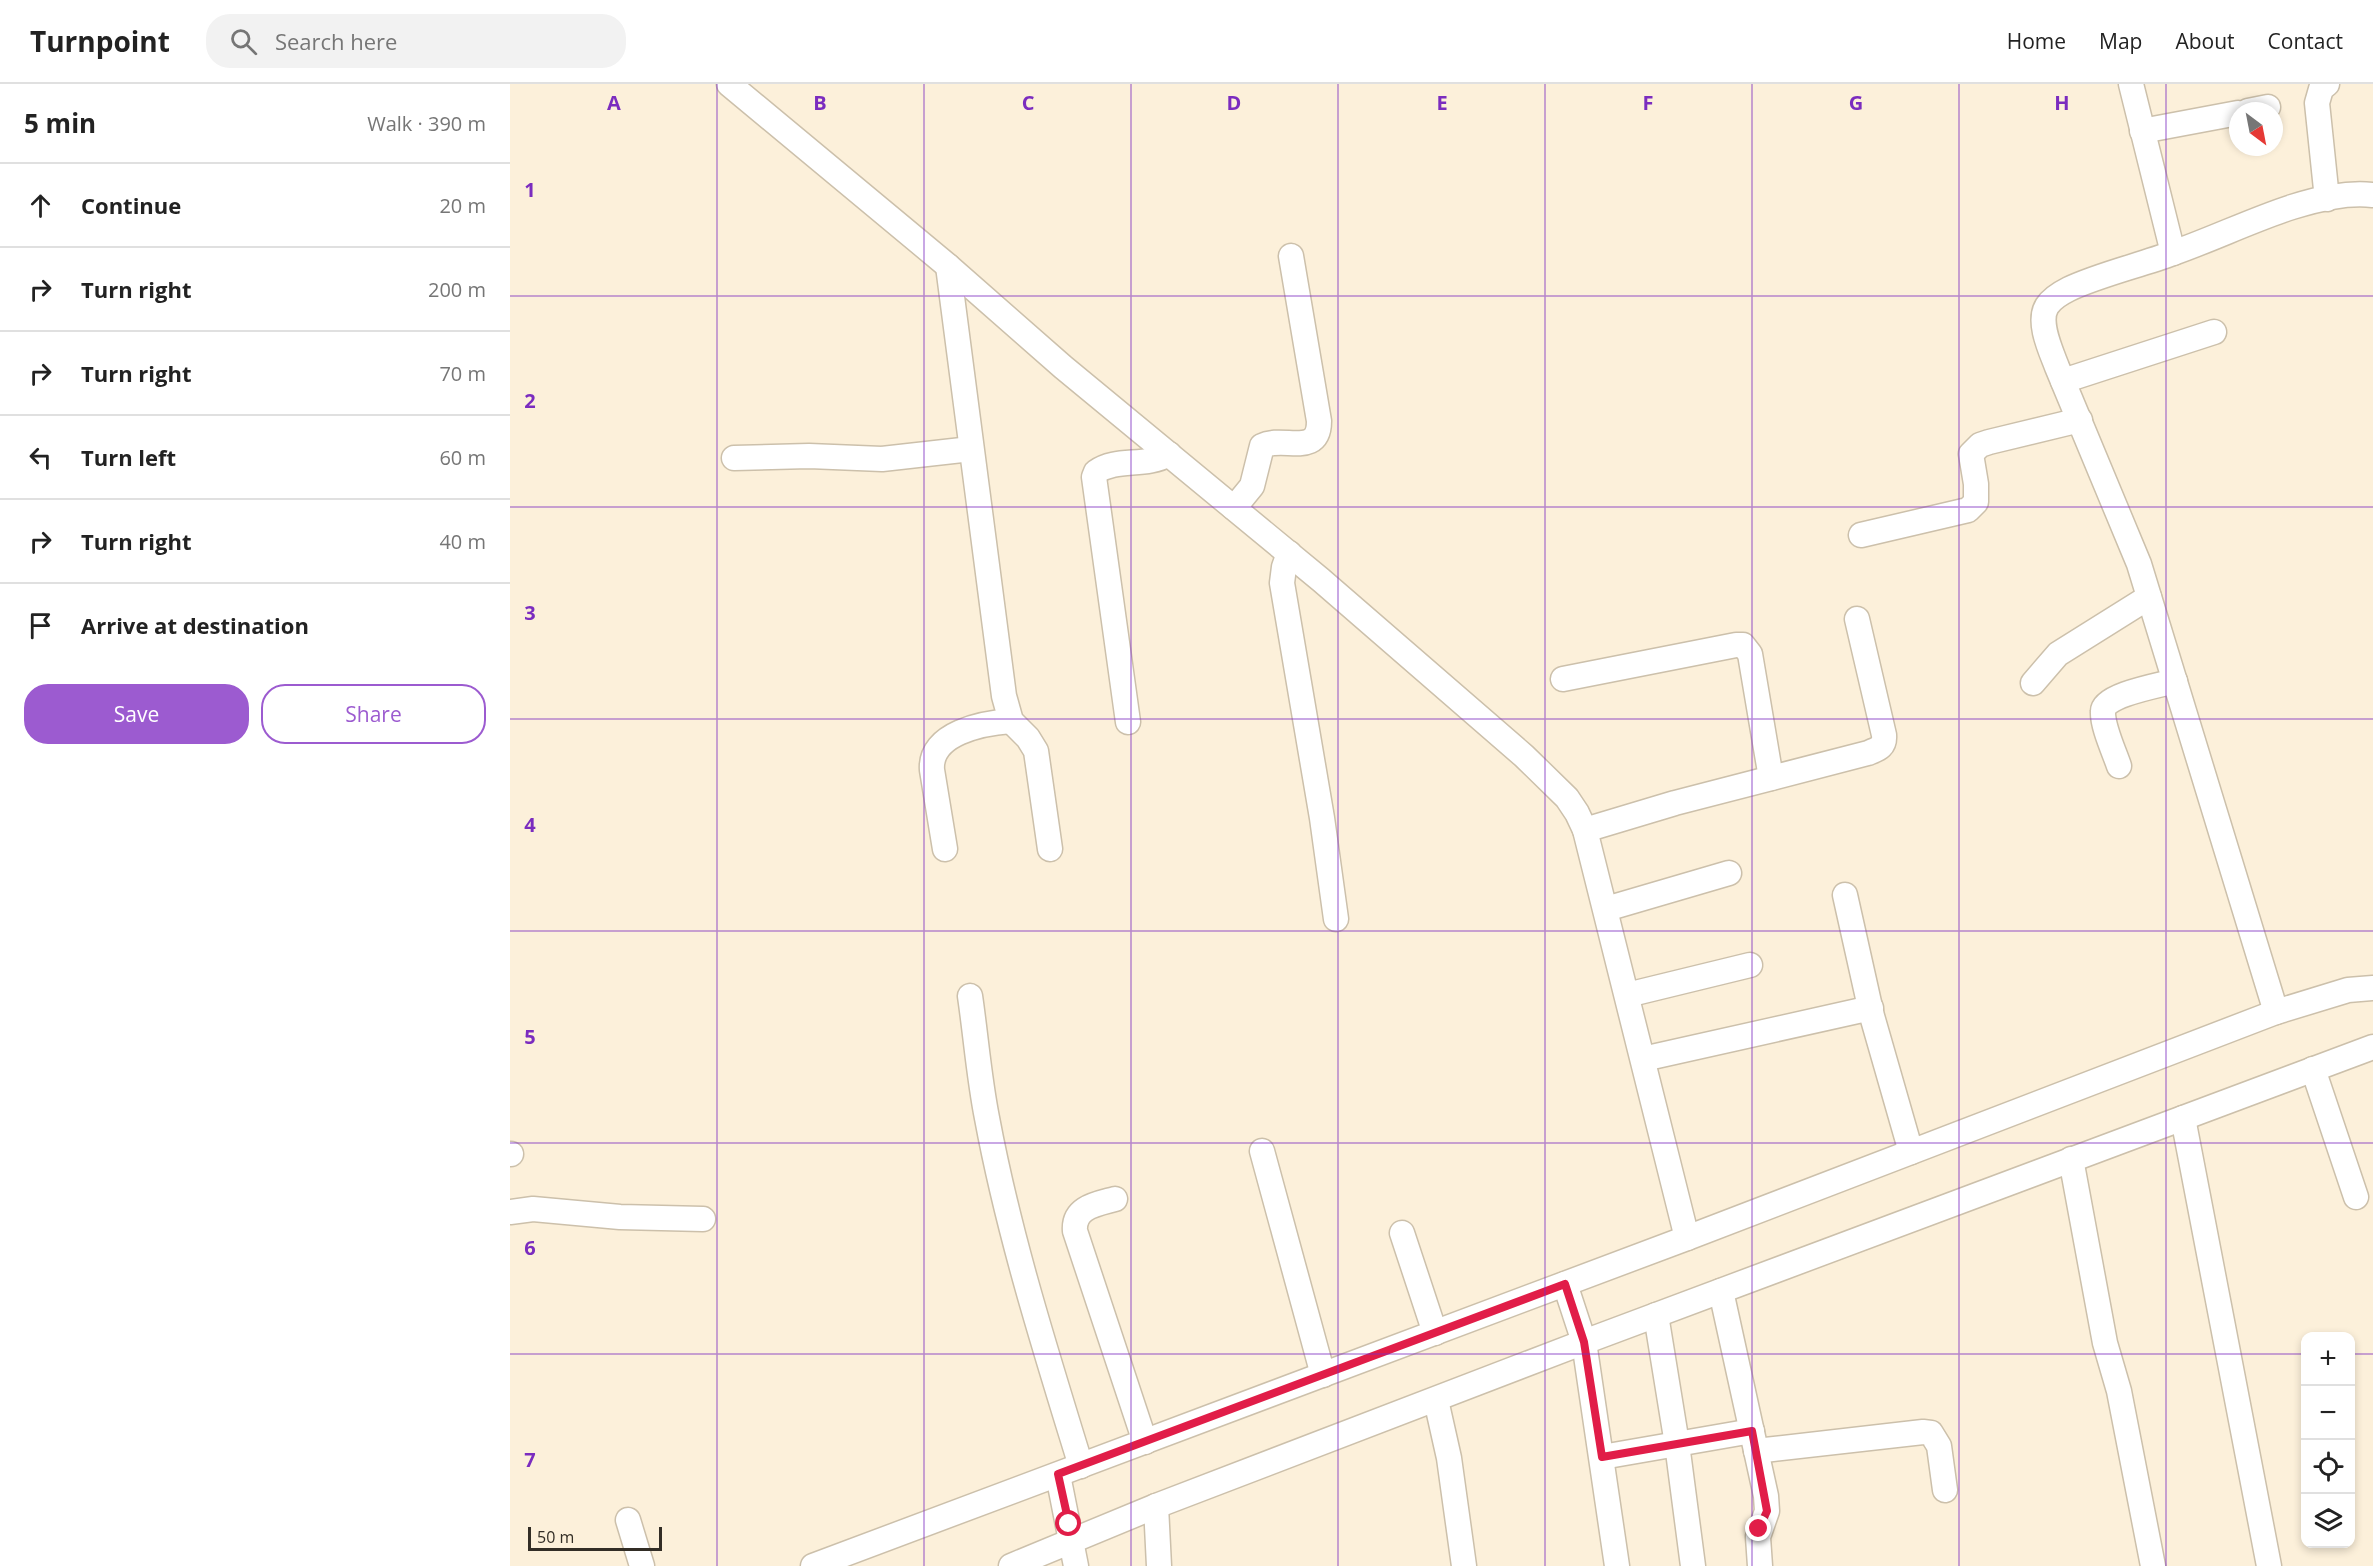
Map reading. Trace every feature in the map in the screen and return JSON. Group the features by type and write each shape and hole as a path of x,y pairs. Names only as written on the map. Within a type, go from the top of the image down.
{"street":[{"path":"729,84 948,266 1063,367 1288,553 1551,781 1577,813 1585,830 1687,1238"},
{"path":"2131,84 2173,253"},
{"path":"2326,84 2321,89 2317,103 2327,198"},
{"path":"2142,131 2229,115"},
{"path":"2276,1012 2139,564 2063,381 2047,337 2044,320 2046,308 2053,299 2070,289 2291,208 2327,198 2360,193 2373,195"},
{"path":"1234,508 1252,486 1262,446 1274,443 1307,443 1312,441 1319,431 1291,255"},
{"path":"948,266 970,449 1004,696 1011,721 1028,738 1036,751 1050,849"},
{"path":"2063,381 2214,332"},
{"path":"1861,535 1968,510 1976,502 1976,484 1971,454 1974,449 1989,442 2080,420"},
{"path":"734,458 809,456 882,459 970,449"},
{"path":"1128,722 1094,477 1096,472 1107,466 1150,462 1168,454"},
{"path":"1288,553 1282,584 1322,818 1336,919"},
{"path":"2033,683 2058,654 2149,597"},
{"path":"1585,830 1868,753 1883,744 1884,735 1857,619"},
{"path":"1563,679 1743,645 1750,654 1771,778"},
{"path":"2119,766 2104,718 2103,711 2107,702 2120,696 2175,681"},
{"path":"945,849 932,770 932,756 940,746 970,728 1011,721"},
{"path":"1606,909 1729,873"},
{"path":"1845,895 1871,1008 1911,1152"},
{"path":"1627,995 1750,965"},
{"path":"813,1566 1060,1484 1081,1466 1435,1333 1568,1292 1687,1238 2276,1012 2348,990 2373,988"},
{"path":"970,996 987,1117 1002,1187 1043,1341 1081,1466"},
{"path":"1643,1059 1871,1008"},
{"path":"1011,1566 1071,1533 1156,1506 1436,1400 1582,1335 1656,1315 2373,1047"},
{"path":"2313,1069 2356,1197"},
{"path":"2183,1118 2269,1566"},
{"path":"1262,1151 1323,1375"},
{"path":"2071,1159 2105,1343 2119,1391 2153,1566"},
{"path":"1115,1199 1092,1205 1077,1215 1074,1222 1075,1231 1145,1442"},
{"path":"510,1212 533,1209 620,1217 703,1219"},
{"path":"1402,1233 1435,1333"},
{"path":"1721,1291 1767,1511 1758,1536 1760,1566"},
{"path":"1568,1292 1582,1335 1617,1566"},
{"path":"1656,1315 1677,1444 1693,1566"},
{"path":"1436,1400 1449,1458 1464,1566"},
{"path":"1602,1457 1677,1444 1923,1432 1931,1433 1939,1446 1945,1490"},
{"path":"1060,1484 1076,1566"},
{"path":"1156,1506 1159,1566"},
{"path":"628,1520 642,1566"}],"route":[{"path":"1069,1524 1058,1474 1565,1284 1584,1342 1602,1457 1752,1431 1766,1496 1766,1517 1759,1529"}]}
